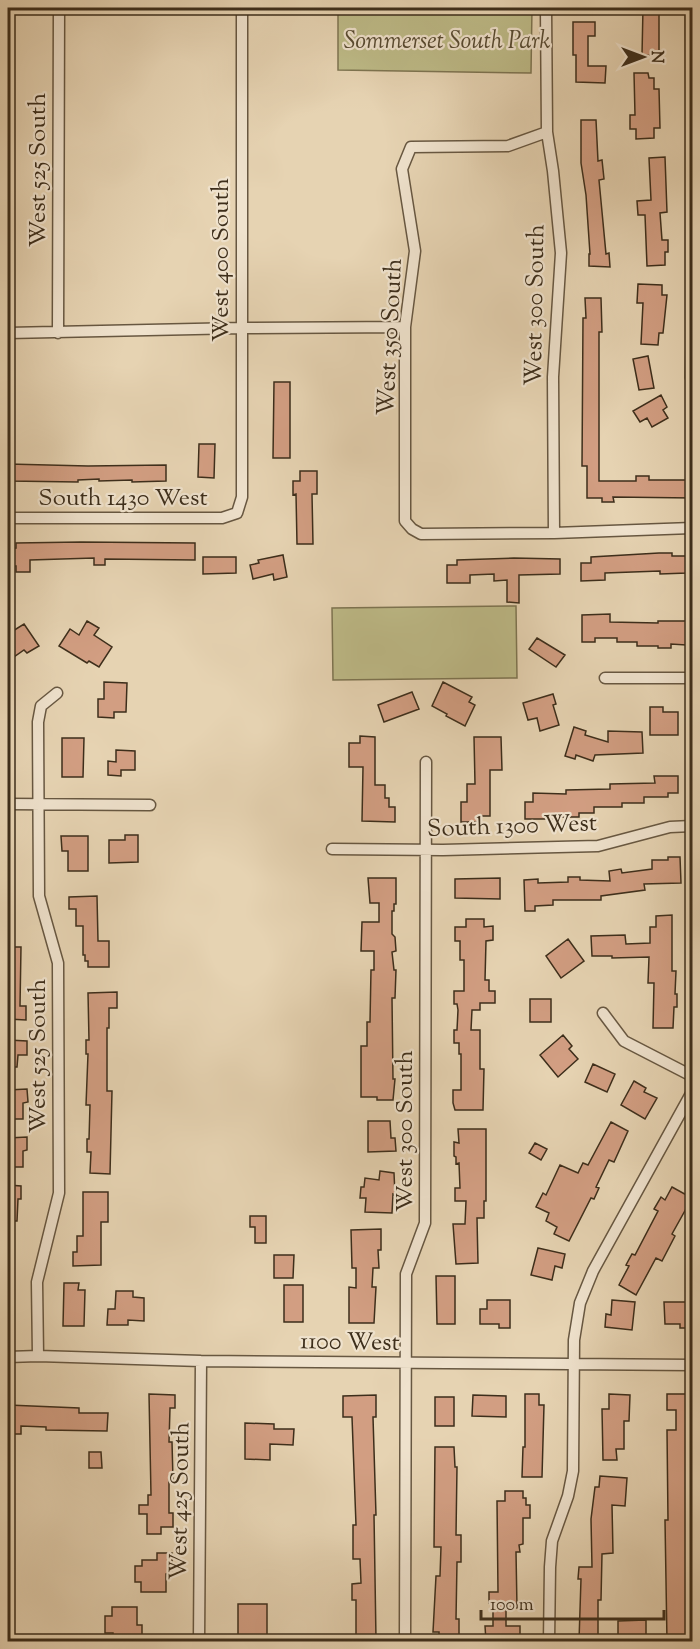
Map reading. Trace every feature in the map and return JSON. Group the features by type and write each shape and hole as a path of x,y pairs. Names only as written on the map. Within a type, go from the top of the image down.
{"street":[{"name":"West 525 South","path":"58,333 59,8"},
{"name":"West 400 South","path":"237,513 242,497 242,8"},
{"name":"West 300 South","path":"546,8 547,132 561,253 553,378 554,533"},
{"path":"691,8 693,172"},
{"name":"West 350 South","path":"547,132 508,146 411,147 402,169 415,251 405,327 405,521 412,530 421,534 554,533"},
{"path":"693,316 691,378 693,379"},
{"path":"8,333 405,327"},
{"name":"South 1430 West","path":"8,518 222,518 237,513"},
{"path":"554,533 693,528"},
{"path":"605,678 693,678"},
{"name":"West 525 South","path":"38,1356 37,1281 59,1194 59,1170 58,963 39,896 38,722 41,706 57,693"},
{"name":"West 300 South","path":"405,1641 406,1274 425,1222 426,762"},
{"path":"8,804 150,804"},
{"name":"South 1300 West","path":"332,849 425,850 598,846 669,827 693,826"},
{"path":"603,1013 624,1041 693,1077"},
{"path":"549,1641 552,1542 568,1496 573,1471 574,1336 580,1303 593,1271 693,1092"},
{"name":"1100 West","path":"8,1357 693,1365"},
{"name":"West 425 South","path":"199,1641 201,1361"}],"green space":[{"name":"Sommerset South Park","path":"338,8 532,8 531,73 338,70"},
{"path":"516,606 517,678 333,680 332,608"}],"building":[{"path":"643,8 659,8 659,56 642,55"},
{"path":"573,22 595,22 595,36 588,36 588,66 606,66 605,83 576,82"},
{"path":"634,73 648,73 649,78 654,78 654,89 659,89 660,128 654,128 654,138 636,139 636,129 630,129 630,115 635,115"},
{"path":"581,120 596,120 598,161 602,160 604,179 599,180 606,254 609,253 610,267 589,266 586,195 581,163"},
{"path":"665,157 667,212 660,213 662,240 668,240 668,252 665,252 665,265 647,266 645,215 638,215 637,201 651,200 649,158"},
{"path":"638,284 662,285 662,295 667,295 663,333 659,333 658,345 641,344 643,303 637,303"},
{"path":"585,298 601,298 599,481 636,481 636,476 649,476 649,480 693,480 693,498 613,497 614,502 602,502 602,498 587,498 587,466 582,466"},
{"path":"648,356 654,388 639,390 633,359"},
{"path":"274,382 290,382 290,458 273,458"},
{"path":"661,395 667,407 663,410 668,418 652,427 647,418 640,422 633,411"},
{"path":"199,444 215,444 214,478 198,477"},
{"path":"8,464 166,465 166,481 132,482 132,480 99,481 99,479 78,480 78,482 8,481"},
{"path":"300,471 317,471 317,494 312,494 313,544 297,544 296,494 293,495 293,481 300,481"},
{"path":"16,543 195,543 195,560 105,559 105,565 94,565 94,558 30,560 30,572 16,572 16,566 8,566 8,549 16,548"},
{"path":"659,553 686,556 687,573 660,574 660,571 605,573 605,580 581,581 581,563 591,563 591,557"},
{"path":"283,555 287,577 274,580 273,574 253,579 250,565 259,563 258,560"},
{"path":"203,557 236,557 236,573 203,574"},
{"path":"560,559 560,574 519,575 519,603 507,602 507,580 494,581 494,574 470,575 470,583 447,583 447,565 457,565 457,560"},
{"path":"610,614 610,622 686,621 686,645 671,644 671,648 637,646 637,642 617,642 617,638 595,638 595,642 582,642 582,615"},
{"path":"87,621 99,628 94,635 112,647 99,667 89,661 87,663 59,646 70,629 79,635"},
{"path":"24,624 39,646 27,653 24,650 8,661 8,634"},
{"path":"537,638 565,655 556,667 529,649"},
{"path":"104,682 127,683 126,712 114,712 114,718 98,717 98,699 104,699"},
{"path":"443,682 472,697 469,702 475,705 465,726 432,706"},
{"path":"412,692 419,709 384,722 378,705"},
{"path":"553,694 556,704 553,705 559,725 540,731 537,718 528,720 523,703"},
{"path":"650,707 663,707 663,712 678,712 678,735 650,735"},
{"path":"574,727 586,731 585,735 608,742 608,731 642,732 643,753 595,755 593,761 576,755 575,759 565,756"},
{"path":"360,736 375,737 375,785 385,785 385,798 389,798 389,807 395,807 395,822 362,821 363,767 349,767 349,743 360,743"},
{"path":"474,737 501,737 502,770 490,770 490,816 480,816 480,822 461,822 461,802 467,802 467,784 475,784"},
{"path":"62,738 84,738 83,777 62,777"},
{"path":"116,750 135,751 135,770 121,770 121,776 108,775 108,761 116,762"},
{"path":"654,776 678,776 678,793 668,793 668,797 644,797 644,803 622,803 622,807 594,807 594,813 579,813 579,817 525,819 525,802 533,802 533,793 566,794 566,790 610,789 610,784 655,783"},
{"path":"125,835 138,835 138,862 109,863 109,840 125,840"},
{"path":"61,836 88,836 88,871 68,871 68,851 62,851"},
{"path":"668,857 680,857 681,883 644,884 645,890 601,896 601,900 553,900 553,905 535,906 535,911 525,911 524,880 538,879 538,883 568,882 568,877 580,877 580,880 610,881 609,871 621,869 622,873 652,869 652,860 668,860"},
{"path":"368,878 396,878 396,904 392,911 392,934 395,937 396,951 392,952 394,970 396,970 395,998 392,998 393,1079 395,1079 393,1100 361,1097 361,1046 367,1046 371,970 374,970 374,951 361,951 362,922 379,922 379,903 370,903"},
{"path":"500,878 500,899 455,898 455,879"},
{"path":"97,896 98,941 109,941 109,967 88,967 88,961 85,961 85,955 83,955 83,926 76,926 76,909 69,909 69,897"},
{"path":"672,915 672,971 676,971 677,1007 674,1007 673,1028 653,1028 654,983 648,983 649,957 592,956 591,936 625,935 626,944 650,943 650,927 656,927 656,916"},
{"path":"466,919 484,919 484,927 493,926 493,940 486,941 485,980 489,980 489,991 495,991 495,1003 480,1003 480,1010 472,1010 471,1030 480,1030 480,1069 484,1069 483,1110 455,1110 453,1103 453,1090 461,1090 461,1054 459,1054 459,1043 454,1043 458,1010 457,1004 454,1004 454,991 464,991 464,960 460,960 460,941 455,941 455,927 466,927"},
{"path":"568,939 584,961 561,978 546,956"},
{"path":"8,947 21,947 20,1006 26,1006 26,1020 8,1019"},
{"path":"117,992 117,1008 109,1008 109,1028 107,1028 107,1091 112,1091 110,1174 90,1173 91,1152 87,1152 87,1139 89,1139 90,1105 86,1105 88,1054 86,1054 86,1040 89,1040 88,993"},
{"path":"530,999 551,999 551,1022 530,1022"},
{"path":"563,1035 572,1046 569,1049 578,1059 558,1077 540,1055"},
{"path":"8,1040 27,1041 27,1055 18,1055 17,1067 8,1067"},
{"path":"593,1064 615,1074 607,1092 585,1082"},
{"path":"634,1081 646,1088 644,1092 657,1098 645,1119 621,1105"},
{"path":"27,1089 28,1102 23,1103 23,1119 8,1119 8,1090"},
{"path":"368,1121 390,1121 391,1138 395,1138 396,1151 368,1152"},
{"path":"611,1122 628,1131 614,1162 609,1160 596,1187 599,1188 594,1199 591,1198 569,1241 554,1234 557,1227 546,1221 549,1213 536,1207 543,1193 546,1195 560,1165 578,1173 583,1163 588,1165"},
{"path":"458,1129 486,1129 486,1201 484,1201 484,1218 477,1218 478,1263 456,1264 453,1224 465,1224 466,1201 455,1201 455,1188 460,1188 459,1163 456,1164 454,1156 454,1142 459,1143"},
{"path":"27,1137 27,1150 23,1151 23,1167 8,1167 8,1138"},
{"path":"535,1143 547,1149 541,1160 529,1153"},
{"path":"380,1171 394,1173 395,1195 393,1194 392,1213 365,1212 366,1198 360,1198 365,1178 379,1180"},
{"path":"8,1185 21,1186 17,1221 8,1221"},
{"path":"672,1187 692,1198 672,1234 675,1236 662,1261 656,1258 636,1295 619,1285 629,1266 626,1265 632,1254 635,1255 658,1211 654,1209 661,1197 665,1200"},
{"path":"83,1192 108,1192 108,1222 101,1222 101,1265 73,1266 73,1252 77,1252 77,1236 83,1236"},
{"path":"250,1216 266,1216 266,1243 255,1243 255,1227 250,1227"},
{"path":"381,1229 381,1250 378,1250 379,1268 373,1268 372,1287 376,1287 374,1323 349,1323 349,1287 356,1288 356,1268 352,1268 351,1230"},
{"path":"538,1248 565,1254 562,1268 555,1266 552,1280 531,1275"},
{"path":"274,1255 294,1255 293,1278 274,1278"},
{"path":"436,1276 455,1276 455,1324 437,1324"},
{"path":"64,1283 79,1283 78,1290 85,1290 84,1326 63,1326"},
{"path":"284,1285 303,1285 303,1322 284,1322"},
{"path":"116,1291 133,1291 133,1297 144,1298 144,1321 128,1320 128,1325 107,1325 108,1309 115,1309"},
{"path":"487,1300 510,1300 510,1328 499,1328 499,1324 480,1324 480,1309 487,1309"},
{"path":"612,1300 635,1302 632,1330 605,1327 606,1314 611,1315"},
{"path":"664,1302 693,1302 693,1328 680,1328 680,1324 665,1324"},
{"path":"149,1394 175,1395 175,1408 170,1408 169,1442 172,1442 173,1480 169,1480 169,1513 173,1513 173,1527 161,1527 161,1534 147,1534 147,1514 139,1514 139,1505 148,1505 148,1495 151,1495"},
{"path":"525,1394 539,1394 539,1405 544,1405 542,1477 522,1477 523,1447 525,1447"},
{"path":"609,1394 630,1395 629,1421 624,1421 624,1449 616,1449 617,1460 603,1460 602,1409 609,1409"},
{"path":"667,1394 689,1394 688,1476 690,1476 690,1490 687,1490 688,1510 686,1510 690,1560 688,1641 667,1641 665,1520 668,1520 667,1430 676,1430 676,1410 667,1410"},
{"path":"376,1395 376,1417 373,1417 376,1639 356,1641 356,1600 352,1600 352,1584 361,1583 360,1559 353,1559 353,1525 356,1525 352,1417 343,1417 343,1396"},
{"path":"473,1395 506,1396 506,1417 472,1416"},
{"path":"435,1397 454,1397 454,1426 435,1426"},
{"path":"8,1405 79,1408 79,1413 108,1413 107,1431 46,1430 46,1427 21,1426 21,1434 8,1434"},
{"path":"245,1423 274,1424 274,1429 294,1429 293,1445 270,1444 270,1460 245,1459"},
{"path":"435,1447 454,1447 455,1467 457,1467 456,1535 461,1535 461,1562 457,1562 456,1619 459,1619 459,1641 439,1641 439,1632 433,1632 436,1576 440,1576 441,1547 434,1547"},
{"path":"89,1452 101,1452 102,1468 89,1468"},
{"path":"600,1476 627,1478 625,1506 612,1505 613,1553 602,1554 601,1600 598,1600 598,1641 579,1641 581,1579 578,1579 579,1567 592,1567 591,1519 595,1487 599,1487"},
{"path":"505,1491 523,1491 526,1505 530,1505 530,1518 523,1518 523,1544 519,1545 520,1552 516,1552 517,1608 506,1607 506,1626 520,1626 520,1641 486,1641 485,1626 493,1626 493,1603 489,1603 489,1592 498,1592 497,1501 505,1501"},
{"path":"157,1553 172,1553 172,1574 166,1574 166,1592 141,1592 141,1582 135,1582 135,1566 142,1566 142,1560 157,1560"},
{"path":"238,1604 267,1604 267,1641 251,1641 251,1636 238,1636"},
{"path":"112,1607 137,1607 137,1625 142,1625 142,1641 113,1639 113,1633 105,1633 105,1616 112,1616"},
{"path":"646,1620 646,1640 618,1641 618,1621"}]}
